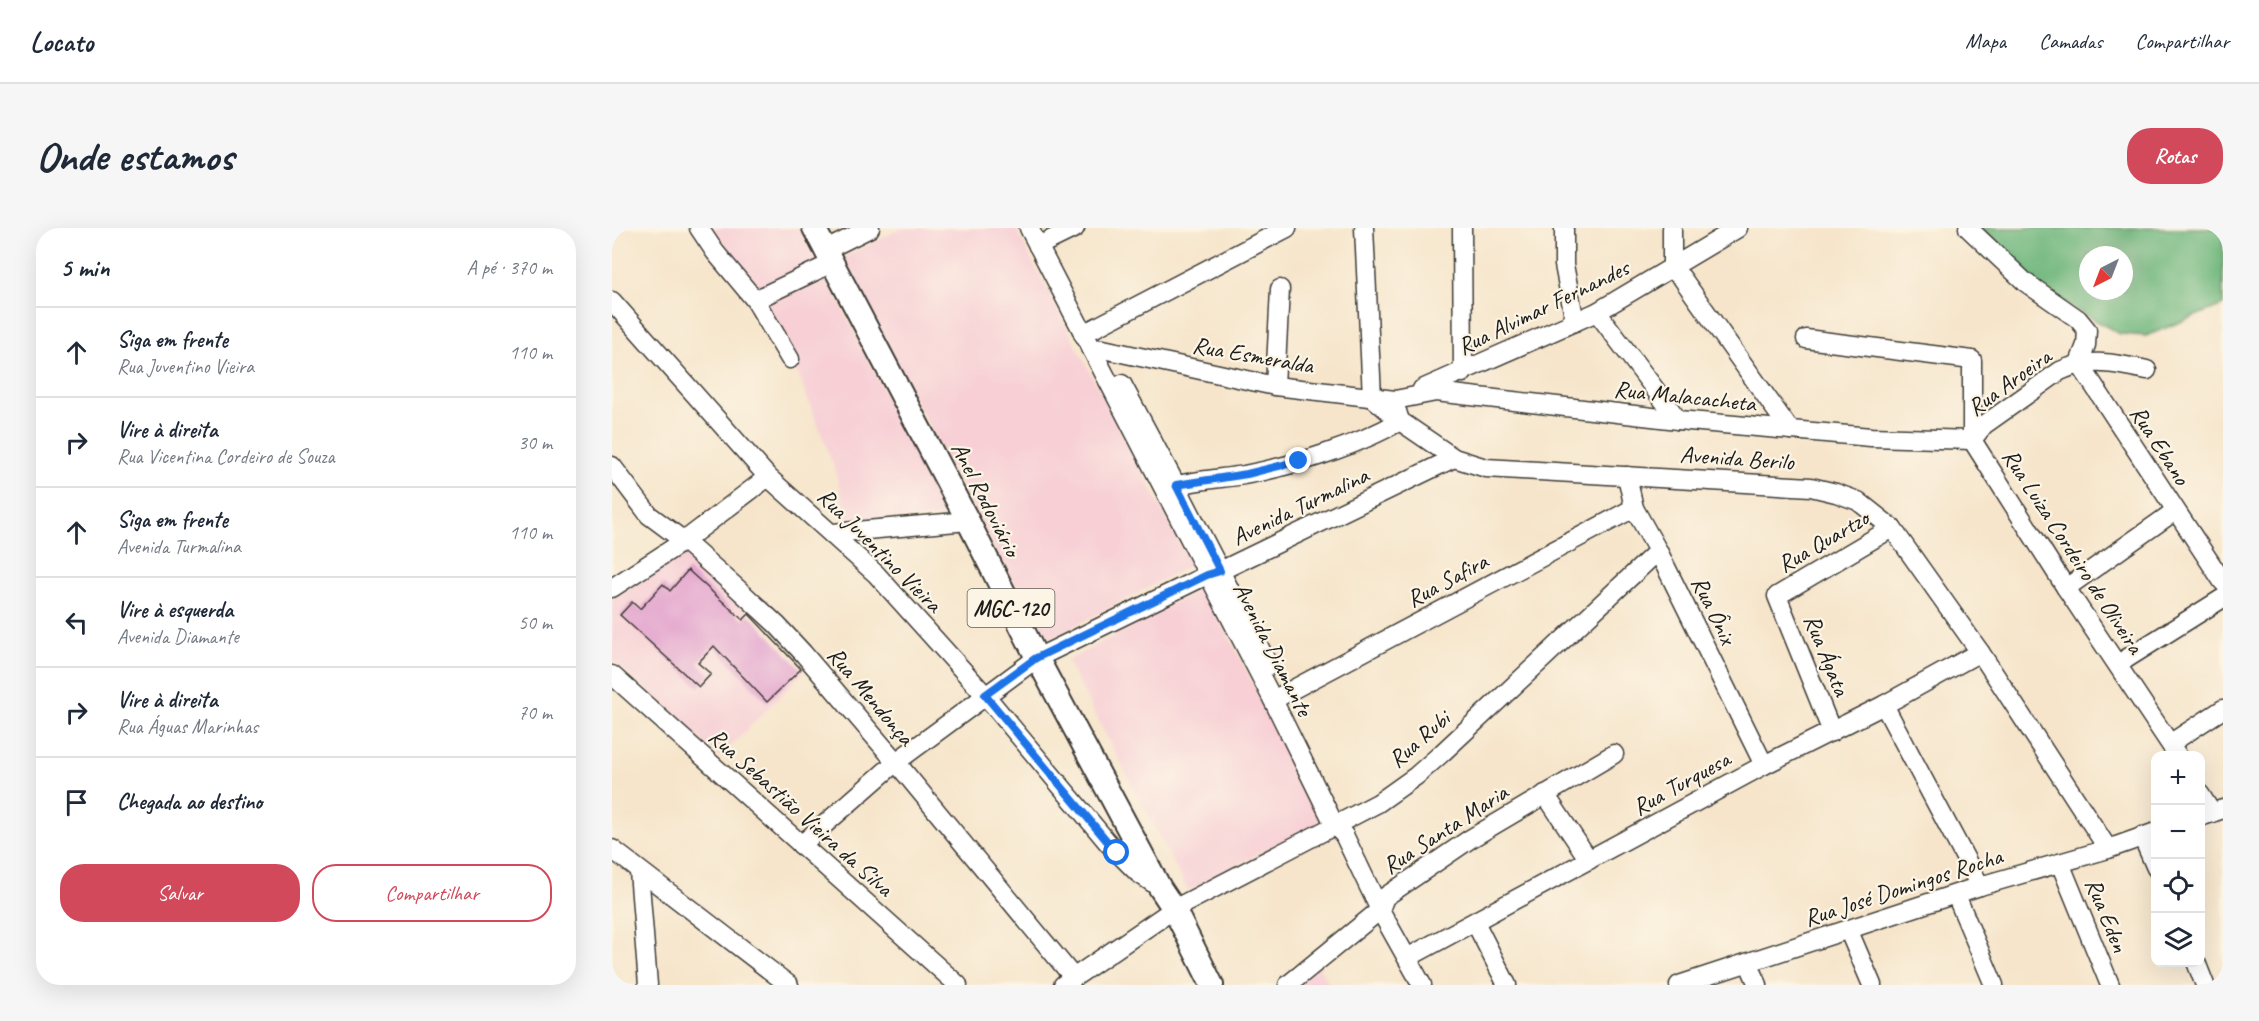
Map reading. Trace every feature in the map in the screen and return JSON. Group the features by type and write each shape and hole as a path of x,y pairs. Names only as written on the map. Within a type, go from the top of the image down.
{"main road":[{"name":"Anel Rodoviário","path":"814,228 968,521 1036,658 1160,888 1174,909 1212,985"}],"street":[{"path":"699,228 715,252 755,300 790,359"},
{"path":"755,300 829,257 870,228"},
{"name":"Avenida Diamante","path":"1029,228 1043,238 1092,340 1278,698 1330,789 1341,827 1380,910 1422,985"},
{"path":"1043,238 1075,228"},
{"path":"1092,340 1287,228"},
{"path":"1364,228 1372,398"},
{"path":"1461,228 1463,373"},
{"path":"1564,228 1563,265 1575,322"},
{"path":"1672,228 1672,269 1682,278 1790,430"},
{"name":"Rua Alvimar Fernandes","path":"1395,400 1463,373 1597,312 1738,228"},
{"path":"1968,228 2025,282 2078,319 2087,330 2086,345 2079,363"},
{"path":"1275,386 1280,289"},
{"name":"Rua Juventino Vieira","path":"612,302 768,477 876,574 985,695 1109,844 1138,873 1160,888"},
{"path":"1597,312 1678,420"},
{"name":"Rua Luiza Cordeiro de Oliveira","path":"1806,339 1972,360 1972,440 2066,588 2174,749"},
{"name":"Rua Esmeralda","path":"1092,340 1275,386 1395,400"},
{"name":"Rua Aroeira","path":"1972,440 1984,425 2060,371 2079,363 2100,362 2147,370"},
{"name":"Rua Ebano","path":"2079,363 2223,582"},
{"name":"Rua Malacacheta","path":"1395,400 1436,392 1678,420 1871,437 1972,440"},
{"name":"Avenida Berilo","path":"1372,398 1400,421 1454,458 1486,468 1811,487 1858,501 1892,528 1980,652 2108,849"},
{"path":"1170,487 1247,474 1299,461 1375,435 1400,421 1395,400"},
{"name":"Avenida Turmalina","path":"801,845 896,762 1036,658 1454,458"},
{"name":"Rua Mendonça","path":"612,466 649,515 684,541 777,625 896,762 1068,981"},
{"name":"Rua Ônix","path":"1627,476 1634,508 1658,551 1764,765"},
{"path":"612,588 684,541 768,477"},
{"name":"Rua Safira","path":"1278,698 1634,508"},
{"path":"2066,588 2175,511"},
{"path":"833,533 968,521"},
{"name":"Rua Quartzo","path":"1777,596 1892,528"},
{"name":"Rua Rubi","path":"1068,981 1174,909 1341,827 1416,776 1658,551"},
{"name":"Rua Ágata","path":"1777,596 1832,732"},
{"path":"2118,664 2223,598"},
{"name":"Rua Turquesa","path":"1407,958 1764,765 1884,705 1980,652"},
{"name":"Rua Sebastião Vieira da Silva","path":"612,675 958,985"},
{"path":"1884,705 1980,886"},
{"path":"2174,749 2223,709"},
{"name":"Rua Santa Maria","path":"1288,985 1380,910 1385,897 1470,839 1614,754"},
{"path":"1545,794 1589,860"},
{"path":"2149,834 2154,859"},
{"name":"Rua José Domingos Rocha","path":"1679,985 1749,964 1980,886 2108,849 2149,834"},
{"path":"612,849 789,985"},
{"name":"Rua Eden","path":"2060,863 2110,985"},
{"path":"639,871 648,985"},
{"path":"1956,895 1994,985"},
{"path":"1475,922 1507,985"},
{"path":"1848,929 1872,985"},
{"path":"1749,964 1758,985"},
{"path":"2198,967 2205,985"}],"shaded area":[{"path":"713,228 799,228 818,262 762,297"},
{"path":"902,228 1015,228 1191,565 1044,642 840,259"},
{"path":"825,274 948,517 849,523 835,469 794,364 766,301"},
{"path":"685,554 758,622 805,671 720,757 612,660 612,598"},
{"path":"1199,589 1208,594 1322,821 1188,891 1067,661"},
{"path":"1319,966 1329,985 1296,985"}],"green space":[{"path":"1980,228 2223,228 2223,305 2146,336 2120,334 2047,294"}],"building":[{"path":"688,570 743,620 749,614 801,669 767,702 714,646 698,663 711,674 699,687 620,615 632,602 640,609 663,584 670,591"}],"route":[{"path":"1117,853 985,695 1036,658 1207,575 1220,571 1176,485 1247,474 1299,461"}]}
